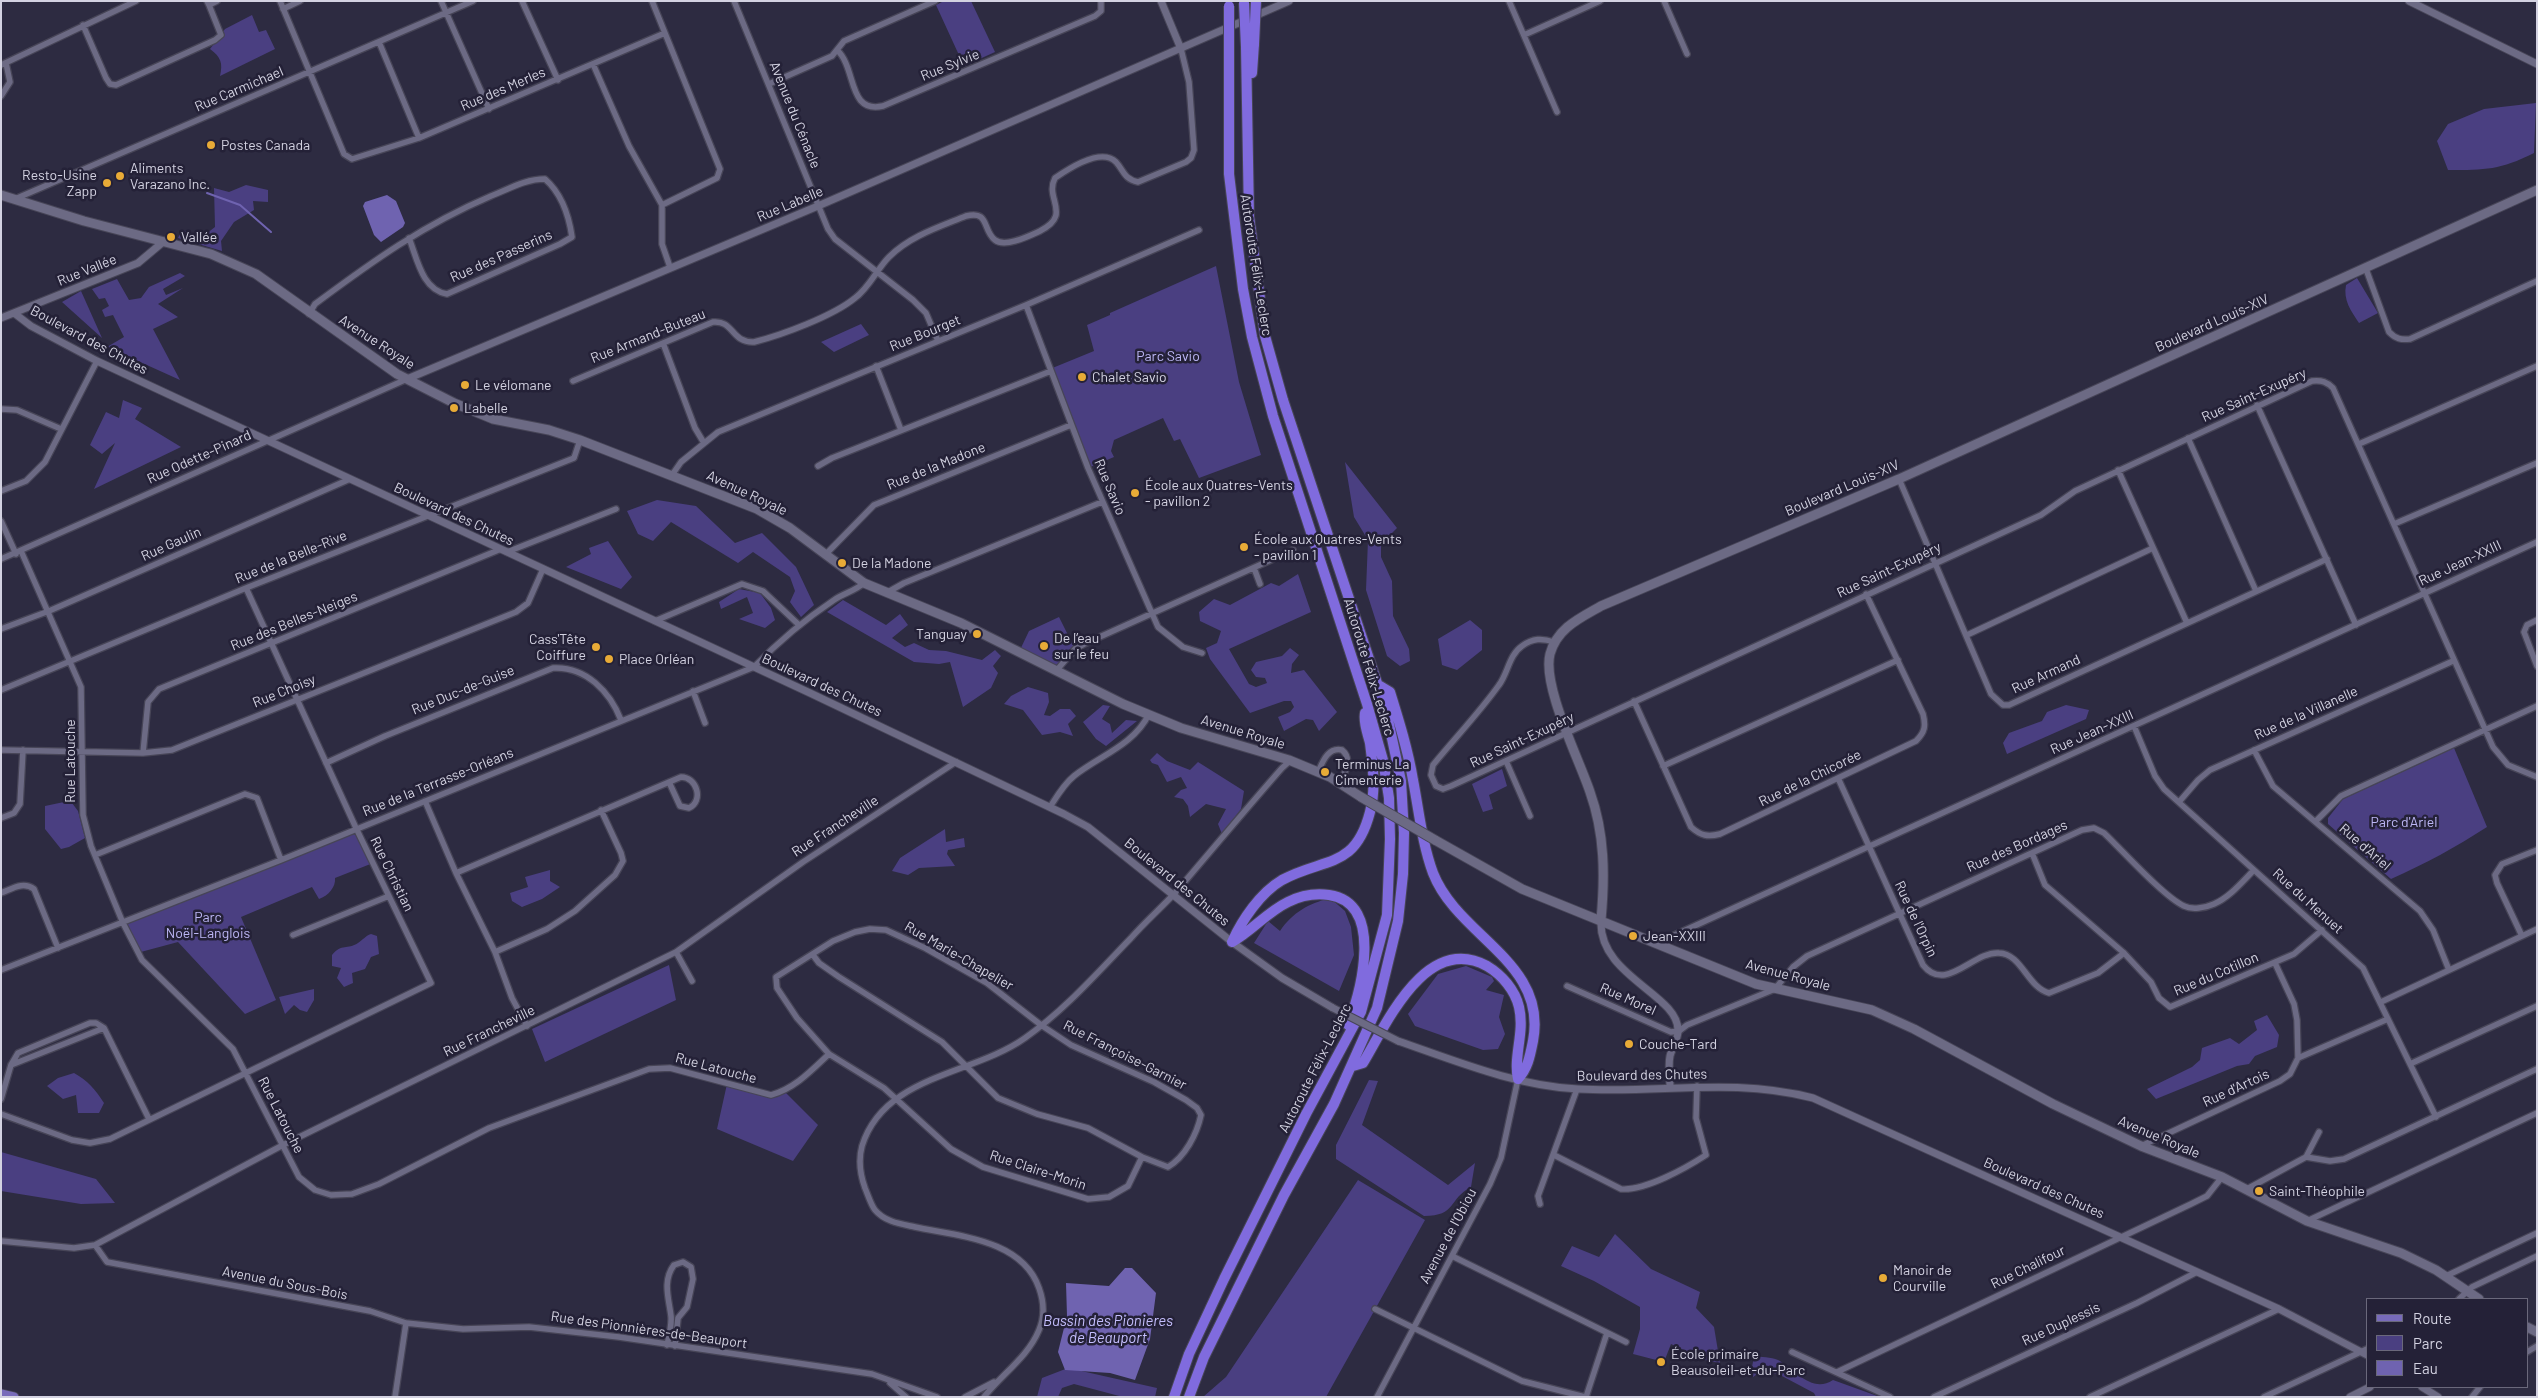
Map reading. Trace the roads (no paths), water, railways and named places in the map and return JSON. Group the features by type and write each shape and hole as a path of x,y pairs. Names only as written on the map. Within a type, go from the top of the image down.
{"highway":[{"path":"1250,46 1256,1"},
{"name":"Autoroute Félix-Leclerc","path":"1190,1394 1212,1339 1280,1203 1353,1066 1377,1008 1398,921 1403,874 1404,833 1401,781 1380,686 1283,400 1265,336 1249,217 1247,129 1250,46 1244,2"},
{"name":"Autoroute Félix-Leclerc","path":"1175,1393 1189,1354 1224,1279 1335,1059 1362,1012 1387,915 1390,839 1389,798 1383,760 1367,704 1273,416 1252,336 1243,288 1229,174 1228,3"},
{"path":"1380,686 1390,692 1404,735 1426,850 1441,890 1482,938 1513,964 1523,979 1529,994 1534,1023 1534,1036 1526,1070 1518,1079"},
{"path":"1232,942 1240,925 1252,908 1281,881 1345,856 1354,847 1370,812 1373,795 1372,758 1364,717 1367,704"},
{"path":"1232,942 1246,934 1288,902 1304,896 1321,894 1338,896 1351,907 1360,922 1365,939 1364,964 1358,999 1335,1059"},
{"path":"1353,1066 1363,1063 1403,995 1421,976 1443,962 1462,959 1481,963 1494,970 1509,985 1519,1006 1522,1024 1515,1068 1518,1079"}],"main road":[{"name":"Boulevard Louis-XIV","path":"1554,642 1563,630 1576,620 1602,606 1899,479 2537,190"},
{"name":"Avenue Royale","path":"1,195 84,221 211,254 256,274 309,314 397,374 454,403 493,419 549,430 580,440 757,509 790,528 864,583 961,623 1056,671 1181,728 1291,760 1318,772 1522,889 1657,942 1756,984 1872,1010 1914,1029 2053,1104 2141,1146 2222,1177 2307,1221 2400,1253 2446,1276 2478,1298"},
{"path":"1554,642 1549,668 1569,741 1590,792 1602,842 1604,866 1601,920"},
{"path":"1,1394 14,1397"}],"street":[{"path":"1,96 10,82 4,64 136,1"},
{"path":"83,25 106,78 110,84 116,85 220,36 220,29 208,3 217,1"},
{"path":"280,1 310,72"},
{"path":"283,9 300,1"},
{"path":"441,1 489,109"},
{"name":"Rue Carmichael","path":"15,199 473,1"},
{"path":"522,1 558,80"},
{"path":"652,1 720,169 717,178 662,205"},
{"name":"Avenue du Cénacle","path":"734,1 818,206 835,240 913,300 926,313 938,341"},
{"path":"769,84 832,56 844,41 935,1"},
{"name":"Rue Sylvie","path":"837,50 843,55 858,97 864,106 872,109 1049,37 1095,16 1101,11 1102,1"},
{"path":"1161,1 1181,49"},
{"name":"Rue Labelle","path":"407,378 818,206 1290,1"},
{"path":"1509,1 1558,112"},
{"path":"1524,35 1600,1"},
{"path":"1664,1 1687,54"},
{"path":"2409,1 2537,64"},
{"name":"Rue des Merles","path":"310,72 347,158 359,157 419,138 665,33"},
{"path":"379,42 419,138"},
{"name":"Rue Armand-Buteau","path":"573,380 713,322 721,322 727,325 737,338 744,342 764,340 847,304 858,297 888,258 912,239 966,216 974,214 981,216 995,240 1001,242 1007,242 1038,232 1056,217 1058,210 1052,189 1055,178 1095,158 1110,158 1124,176 1138,182 1186,162 1191,158 1194,150 1190,82 1181,49"},
{"path":"593,64 629,146 662,205 662,244 670,268"},
{"name":"Rue des Passerins","path":"309,314 315,304 389,249 454,212 531,179 545,179 554,187 570,221 572,236 526,260 447,294 437,292 427,283 409,238"},
{"name":"Rue Bourget","path":"672,475 681,462 718,432 1026,305 1199,230"},
{"name":"Rue Vallée","path":"14,314 138,263 163,242"},
{"path":"2366,269 2389,332 2395,338 2402,340 2410,339 2537,281"},
{"name":"Rue Savio","path":"1026,305 1102,502 1158,627 1183,647 1202,653"},
{"name":"Boulevard des Chutes","path":"1,318 14,314 31,326 97,361 1050,807 1088,827 1232,942 1282,978 1333,1008 1398,1041 1518,1079 1577,1089 1697,1086 1757,1087 1813,1098 2279,1309 2365,1351"},
{"path":"663,343 695,428 704,443"},
{"path":"1,491 26,481 45,462 97,361"},
{"path":"876,366 902,430"},
{"path":"2360,444 2537,366"},
{"path":"818,466 832,458 1051,371"},
{"name":"Rue Odette-Pinard","path":"1,559 407,378"},
{"name":"Rue Saint-Exupéry","path":"1554,642 1542,638 1531,640 1520,647 1513,655 1501,683 1433,765 1433,782 1443,789 1506,761 2041,515 2075,491 2258,405 2312,381 2327,382 2333,388 2360,444 2423,594 2500,758 2537,778"},
{"path":"2258,405 2356,625"},
{"path":"1,409 17,410 61,429"},
{"name":"Rue de la Madone","path":"826,554 874,505 1072,425"},
{"path":"2188,438 2256,591"},
{"name":"Rue de la Belle-Rive","path":"1,690 72,663 246,588 574,458 580,440"},
{"path":"2394,524 2537,463"},
{"path":"2118,470 2187,623"},
{"name":"Rue Gaulin","path":"1,629 49,611 350,479"},
{"name":"Rue Armand","path":"1899,479 1991,694 2003,705 2009,705 2327,559"},
{"path":"888,592 904,583 1102,502"},
{"name":"Rue des Belles-Neiges","path":"143,753 148,702 152,694 272,643 616,508"},
{"name":"Rue Latouche","path":"1,521 49,611 72,663 83,698 82,815 95,855 123,923 142,960 233,1049 299,1177 315,1190 331,1195 352,1194 379,1184 489,1128 626,1075 649,1069 670,1068 771,1095 784,1092 796,1084 829,1054"},
{"name":"Rue Jean-XXIII","path":"1657,942 2537,542"},
{"path":"1967,635 2154,548"},
{"path":"1056,671 1075,649 1293,550"},
{"path":"1254,568 1260,584"},
{"name":"Rue Choisy","path":"1,750 143,753 172,750 516,612 528,602 543,569"},
{"name":"Rue de la Terrasse-Orléans","path":"1,970 281,860 754,667 798,624 844,593 856,590 864,583"},
{"path":"655,621 742,584 763,591 798,624"},
{"name":"Rue Christian","path":"246,588 356,828 431,983 246,1074"},
{"name":"Rue de la Chicorée","path":"1634,701 1691,827 1699,834 1708,836 1720,834 1916,741 1923,734 1926,725 1923,714 1866,594"},
{"path":"2537,620 2527,626 2524,632 2537,666"},
{"path":"1663,766 1898,660"},
{"name":"Rue de la Villanelle","path":"2179,802 2198,780 2210,770 2453,661"},
{"name":"Rue Duc-de-Guise","path":"326,763 385,736 553,668 568,670 600,685 616,706 621,720"},
{"path":"692,691 705,723"},
{"path":"2316,821 2341,796 2537,706"},
{"path":"1050,807 1072,777 1127,740 1140,729 1149,714"},
{"name":"Rue du Menuet","path":"2134,726 2155,776 2164,789 2363,968 2436,1116"},
{"path":"1,818 14,813 20,804 23,750"},
{"path":"1318,772 1329,752 1342,750 1347,756 1348,763 1340,783"},
{"name":"Rue d'Ariel","path":"2254,750 2263,771 2273,786 2420,911 2433,930 2447,960 2449,970"},
{"path":"984,1397 996,1381 1029,1349 1039,1330 1044,1314 1042,1297 1036,1280 1031,1271 994,1244 890,1221 875,1210 862,1180 859,1162 868,1130 880,1114 896,1101 929,1080 1011,1047 1040,1025 1088,982 1173,894 1291,760"},
{"path":"1506,761 1530,816"},
{"name":"Rue Francheville","path":"1,1241 74,1248 94,1244 282,1145 676,952 803,862 956,762"},
{"path":"456,872 601,810 681,777 690,778 694,783 698,798 696,803 689,808 680,806 669,782"},
{"name":"Rue de l'Orpin","path":"1838,778 1923,965 1929,972 1936,975 1954,972 1998,952 2007,954 2036,986 2049,993 2098,973 2124,953"},
{"path":"95,855 245,794 251,794 257,798 281,860"},
{"path":"425,801 456,872 495,952 512,998 527,1026"},
{"path":"495,952 560,922 614,875 622,861 621,853 601,810"},
{"name":"Rue des Bordages","path":"1775,989 1806,956 2082,830 2094,828 2104,833 2166,893 2184,907 2197,909 2212,905 2228,896 2254,870"},
{"path":"2522,936 2496,883 2495,875 2502,864 2537,850"},
{"name":"Rue du Cotillon","path":"2032,853 2045,886 2124,953 2151,982 2159,998 2170,1007 2275,963 2304,948 2322,930"},
{"path":"1,894 21,885 28,885 34,889 58,948"},
{"path":"293,935 389,896"},
{"path":"1601,920 1602,940 1608,951 1620,966 1662,1003 1674,1018 1679,1031"},
{"name":"Rue Marie-Chapelier","path":"896,1101 884,1088 866,1075 838,1062 829,1054 797,1018 777,988 776,977 833,942 855,932 870,929 886,930 909,940 987,983 1040,1025"},
{"path":"2380,1002 2537,929"},
{"path":"676,952 692,981"},
{"name":"Rue Françoise-Garnier","path":"813,955 819,963 839,977 942,1042 988,1089 1011,1104 1088,1128 1142,1157 1168,1167 1179,1160 1199,1126 1201,1115 1197,1108 1154,1082 1071,1044 1040,1025"},
{"path":"2275,963 2294,1004 2297,1020 2298,1058 2388,1019"},
{"name":"Rue Morel","path":"1567,986 1671,1032 1679,1031"},
{"path":"1670,1087 1670,1058 1679,1031 1687,1025 1775,989"},
{"path":"2410,1064 2537,1006"},
{"path":"1,1099 11,1065 18,1053 90,1023 96,1023 104,1028 150,1119"},
{"path":"11,1065 104,1028"},
{"name":"Rue d'Artois","path":"2141,1146 2280,1081 2290,1074 2298,1058"},
{"path":"2306,1157 2330,1161 2344,1159 2537,1069"},
{"path":"1,1114 72,1140 90,1143 110,1139 246,1074"},
{"name":"Avenue de l'Obiou","path":"1377,1397 1452,1256 1501,1158 1518,1079"},
{"path":"1554,1156 1621,1189 1630,1190 1640,1188 1695,1162 1706,1155 1696,1118 1697,1086"},
{"path":"1540,1204 1538,1196 1577,1089"},
{"name":"Rue Claire-Morin","path":"896,1101 951,1149 983,1166 1088,1200 1109,1197 1128,1186 1142,1157"},
{"path":"2307,1221 2537,1113"},
{"path":"2247,1189 2306,1157 2319,1132"},
{"name":"Rue Chalifour","path":"1837,1372 2112,1241 2124,1238 2207,1196 2222,1177"},
{"path":"2446,1276 2537,1233"},
{"name":"Avenue du Sous-Bois","path":"94,1244 107,1262 370,1311 406,1323"},
{"path":"1452,1256 1626,1342"},
{"path":"2460,1298 2472,1287 2537,1256"},
{"path":"668,1345 672,1318 667,1303 668,1277 674,1266 683,1262 691,1267 694,1279 687,1307 678,1318 676,1346"},
{"name":"Rue Duplessis","path":"1934,1397 2137,1303 2197,1272"},
{"path":"1375,1308 1522,1381 1585,1397 1607,1333"},
{"path":"2090,1397 2279,1309"},
{"path":"395,1397 406,1323"},
{"name":"Rue des Pionnières-de-Beauport","path":"406,1323 463,1329 529,1327 676,1346 872,1374 937,1397"},
{"path":"2264,1397 2365,1351"},
{"path":"1792,1352 1890,1397"},
{"name":"Rue des Pionnières-de-Beauport","path":"887,1380 906,1397"},
{"path":"965,1397 996,1381"},
{"path":"2350,1397 2368,1388"},
{"path":"2424,1388 2438,1397"}],"water":[{"path":"387,195 396,201 405,223 403,227 381,242 374,235 363,206 365,202"},
{"name":"Bassin des Pionieres de Beauport","path":"1125,1268 1132,1268 1156,1293 1150,1339 1135,1380 1110,1373 1065,1370 1058,1352 1067,1316 1066,1283 1109,1286"}],"waterway":[{"path":"207,193 240,205 271,232"}],"place":[{"name":"Postes Canada","path":"211,145"},
{"name":"Aliments Varazano Inc.","path":"120,176"},
{"name":"Resto-Usine Zapp","path":"107,183"},
{"name":"Vallée","path":"171,237"},
{"name":"Chalet Savio","path":"1082,377"},
{"name":"Le vélomane","path":"465,385"},
{"name":"Labelle","path":"454,408"},
{"name":"École aux Quatres-Vents - pavillon 2","path":"1135,493"},
{"name":"École aux Quatres-Vents - pavillon 1","path":"1244,547"},
{"name":"De la Madone","path":"842,563"},
{"name":"Tanguay","path":"977,634"},
{"name":"De l’eau sur le feu","path":"1044,646"},
{"name":"Cass'Tête Coiffure","path":"596,647"},
{"name":"Place Orléan","path":"609,659"},
{"name":"Terminus La Cimenterie","path":"1325,772"},
{"name":"Jean-XXIII","path":"1633,936"},
{"name":"Couche-Tard","path":"1629,1044"},
{"name":"Saint-Théophile","path":"2259,1191"},
{"name":"Manoir de Courville","path":"1883,1278"},
{"name":"École primaire Beausoleil-et-du-Parc","path":"1661,1362"}],"park label":[{"name":"Parc Savio","path":"1168,356"},
{"name":"Parc d'Ariel","path":"2404,822"},
{"name":"Parc Noël-Langlois","path":"208,926"}]}
